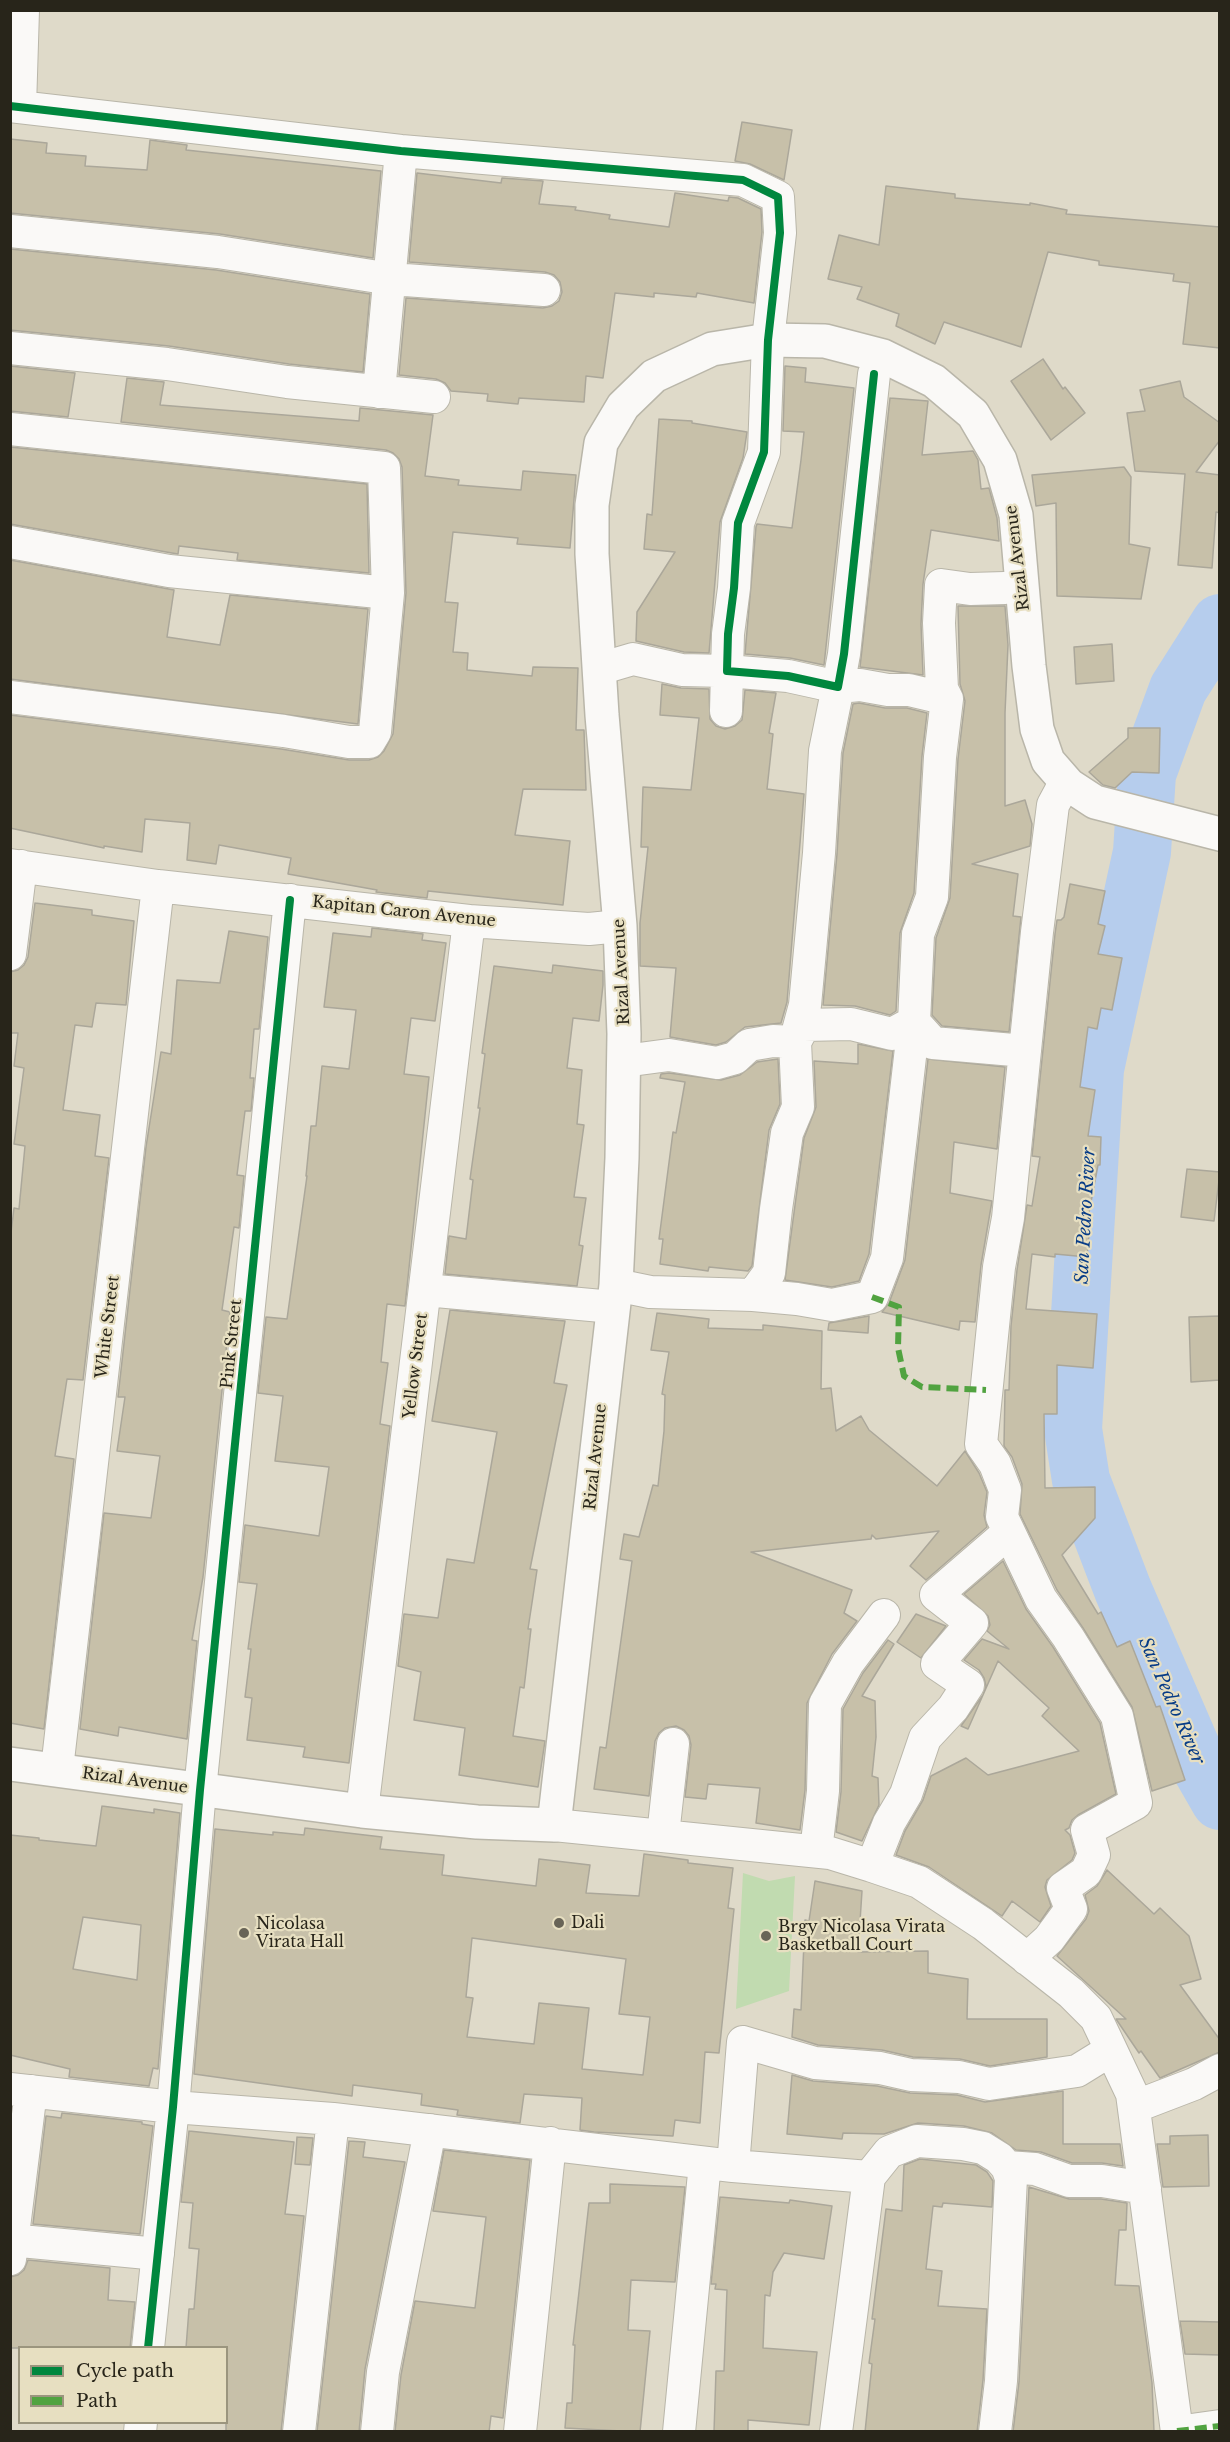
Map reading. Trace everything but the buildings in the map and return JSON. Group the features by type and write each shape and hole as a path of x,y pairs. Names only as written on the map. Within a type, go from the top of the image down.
{"main road":[{"name":"Rizal Avenue","path":"10,1764 362,1811 477,1822 554,1825 614,1296 622,1158 624,1061 620,926 599,669 592,554 592,505 601,443 623,406 654,376 712,349 768,340 825,341 883,356 934,381 973,414 1000,460 1016,515 1029,666 1037,729 1048,761 1069,785 1095,802 1220,834"}],"street":[{"path":"23,10 15,106 401,151 743,180 778,197 780,233 768,340 764,452 738,523 734,588 728,634 726,711"},
{"path":"380,392 392,279 401,151"},
{"path":"10,231 218,252 392,279 544,290"},
{"path":"10,348 167,364 287,382 434,397"},
{"path":"753,1295 769,1273 787,1133 798,1107 795,1042 805,1005 819,853 825,751 844,654 874,374"},
{"path":"10,429 384,468 388,593 375,732 369,742 349,742 251,727 10,697"},
{"path":"10,542 169,572 388,593"},
{"path":"425,1290 614,1296 650,1292 753,1295 832,1305 872,1297 887,1258 914,1022 918,934 932,897 939,768 946,699 942,689 939,623 941,585 969,589 1005,588"},
{"path":"599,669 633,659 682,670 788,676 838,687 860,685 888,690 909,690 946,699"},
{"path":"1027,1959 1049,1939 1071,1909 1063,1888 1086,1872 1094,1855 1087,1830 1136,1803 1117,1716 1068,1637 1041,1599 1002,1517 1005,1490 995,1464 981,1444 999,1267 1008,1218 1037,932 1053,805 1059,792 1069,785"},
{"path":"10,954 16,866"},
{"name":"Kapitan Caron Avenue","path":"16,866 158,886 469,921 589,928 620,926"},
{"name":"White Street","path":"57,1769 158,886"},
{"name":"Pink Street","path":"148,2346 173,2107 200,1790 290,900"},
{"name":"Yellow Street","path":"362,1811 469,921"},
{"path":"914,1022 933,1043 1025,1051"},
{"path":"795,1042 804,1025 851,1024 892,1034 914,1022"},
{"path":"624,1061 669,1055 717,1063 735,1058 749,1045 773,1041 795,1042"},
{"path":"872,1866 889,1823 906,1794 925,1738 953,1708 968,1685 938,1664 972,1623 936,1595 1009,1532"},
{"path":"816,1851 823,1791 825,1704 848,1663 884,1615"},
{"path":"663,1835 673,1744"},
{"path":"554,1825 816,1851 872,1866 919,1882 983,1924 1071,1993 1096,2018 1132,2094 1177,2432 1220,2426"},
{"path":"679,2432 719,2164 744,2042 776,2054 814,2063 880,2068 911,2076 958,2076 989,2084 1077,2072 1111,2050"},
{"path":"1134,2107 1194,2084 1220,2070"},
{"path":"158,2254 12,2246 21,2090 173,2107 333,2119 719,2164 869,2177"},
{"path":"299,2432 333,2119"},
{"path":"377,2432 382,2372 430,2130"},
{"path":"836,2432 869,2177 889,2152 917,2141 963,2144 983,2148 999,2158 1007,2167 1011,2178 1001,2381 995,2432"},
{"path":"520,2432 550,2143"},
{"path":"1007,2167 1035,2169 1069,2181 1102,2181 1144,2188"}],"green space":[{"name":"Brgy Nicolasa Virata Basketball Court","path":"743,1873 769,1881 795,1876 789,1991 736,2009"}],"waterway":[{"name":"San Pedro River","path":"1220,623 1178,689 1147,774 1142,852 1095,1069 1073,1429 1081,1480 1123,1590 1197,1761 1220,1801"}],"marked path":[{"path":"872,1297 899,1307 898,1348 904,1376 922,1387 986,1390"},
{"path":"1177,2431 1220,2426"}],"cycle path":[{"path":"10,106 401,151 743,180 778,197 780,233 768,340 764,452 738,523 727,671 788,676 838,687 844,654 874,374"},
{"path":"148,2346 173,2107 200,1790 290,900"}],"place":[{"name":"Dali","path":"559,1923"},
{"name":"Nicolasa Virata Hall","path":"244,1933"},
{"name":"Brgy Nicolasa Virata Basketball Court","path":"766,1936"}]}
